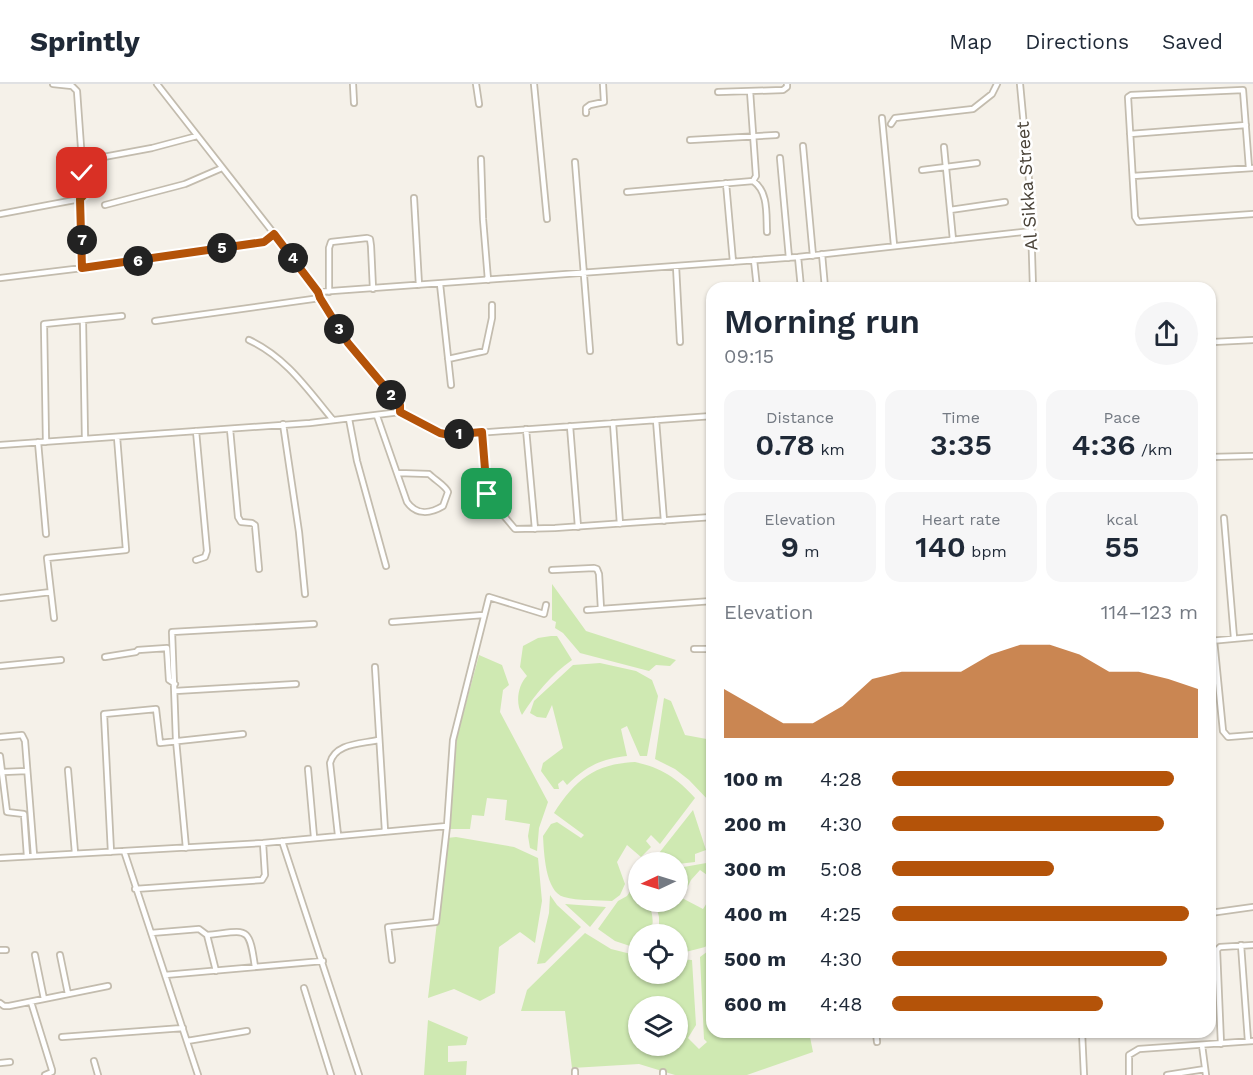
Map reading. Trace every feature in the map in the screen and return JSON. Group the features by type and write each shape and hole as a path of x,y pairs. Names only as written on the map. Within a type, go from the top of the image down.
{"street":[{"path":"0,214 80,199 85,194 77,91 72,86 53,84"},
{"path":"157,84 318,292 348,343 400,405 400,412"},
{"path":"353,84 354,103"},
{"path":"476,84 479,104"},
{"path":"534,84 547,219"},
{"path":"586,113 586,108 604,102 603,84"},
{"path":"718,92 783,90 787,84"},
{"path":"891,124 895,118 973,110 992,94 997,84"},
{"name":"Al Sikka Street","path":"1020,84 1032,231 1033,282"},
{"path":"1133,176 1251,168 1244,91 1241,89 1131,95 1128,98 1135,217 1138,222 1253,214"},
{"path":"750,91 756,176 753,181"},
{"path":"1246,117 1253,117"},
{"path":"882,118 894,245"},
{"path":"1130,134 1246,125"},
{"path":"690,140 776,135"},
{"path":"82,161 152,148 197,136"},
{"path":"803,146 813,255"},
{"path":"944,147 953,240"},
{"path":"780,158 789,258"},
{"path":"482,159 483,219 488,279"},
{"path":"575,162 590,351"},
{"path":"922,170 977,163"},
{"path":"105,205 185,184 222,168"},
{"path":"627,192 753,181 764,193 767,232"},
{"path":"726,183 733,262"},
{"path":"414,198 419,285"},
{"path":"80,199 82,268"},
{"path":"950,210 1005,202"},
{"path":"318,292 789,258 1032,231"},
{"path":"0,278 264,242 274,234"},
{"path":"329,292 331,242 367,238 370,239 371,246 373,289"},
{"path":"822,254 824,282"},
{"path":"798,257 800,282"},
{"path":"754,260 756,282"},
{"path":"676,266 680,342"},
{"path":"440,284 451,385"},
{"path":"155,321 320,298"},
{"path":"448,358 485,351 492,318 492,304"},
{"path":"46,442 44,324 122,316"},
{"path":"82,321 85,439"},
{"path":"249,340 266,347 295,374 333,420"},
{"path":"1216,342 1253,340"},
{"path":"0,445 230,429 400,412 449,435 706,416"},
{"path":"377,416 406,501 412,509 419,512 428,512 443,506 448,492 429,474 398,472"},
{"path":"349,418 357,461 386,566"},
{"path":"656,420 664,521"},
{"path":"613,423 620,524"},
{"path":"283,424 299,532 305,594"},
{"path":"570,426 578,527"},
{"path":"230,429 238,517 241,522 255,525 259,569"},
{"path":"526,429 535,530"},
{"path":"196,431 207,551 205,557 196,560"},
{"path":"482,432 488,497 515,529 535,530 706,518"},
{"path":"54,618 47,558 126,550 117,437"},
{"path":"38,442 46,534"},
{"path":"1216,457 1253,456"},
{"path":"1224,518 1234,638"},
{"path":"552,570 597,569 601,609"},
{"path":"0,598 51,592"},
{"path":"392,960 388,927 436,922 447,826 453,740 489,597 544,614 546,605"},
{"path":"587,610 706,601"},
{"path":"392,622 483,615"},
{"path":"186,848 176,741 172,632 314,624"},
{"path":"1216,640 1253,637"},
{"path":"105,657 138,650 167,648 169,680 174,684"},
{"path":"694,650 706,649"},
{"path":"0,666 61,660"},
{"path":"375,667 385,831"},
{"path":"1216,673 1223,730 1228,737 1253,735"},
{"path":"175,691 296,684"},
{"path":"111,852 104,714 156,709 160,742 243,734"},
{"path":"0,736 22,735 25,741 34,855"},
{"path":"338,835 330,763 332,757 339,748 378,740"},
{"path":"0,756 7,812 24,814 27,856"},
{"path":"308,769 314,837"},
{"path":"68,770 75,853"},
{"path":"3,772 27,771"},
{"path":"0,858 263,843 447,826"},
{"path":"282,841 359,1075"},
{"path":"135,889 261,880 266,875 263,843"},
{"path":"124,851 198,1075"},
{"path":"1216,912 1253,908"},
{"path":"150,933 195,928 207,935 238,932 248,935 251,940 255,967"},
{"path":"207,935 216,970"},
{"path":"1129,1075 1129,1055 1132,1052 1250,1041 1241,945"},
{"path":"1221,1044 1217,950 1220,947 1253,945"},
{"path":"35,955 44,999"},
{"path":"60,955 68,994"},
{"path":"165,975 323,961"},
{"path":"0,1003 4,1006 31,1002 108,986"},
{"path":"304,988 331,1075"},
{"path":"31,1002 52,1070 45,1075"},
{"path":"62,1037 183,1028"},
{"path":"187,1041 248,1031"},
{"path":"877,1038 877,1042"},
{"path":"1082,1038 1084,1075"},
{"path":"1167,1075 1205,1072 1202,1045"},
{"path":"94,1061 98,1075"},
{"path":"0,1063 10,1062"}],"green space":[{"path":"552,584 586,631 676,660 670,666 656,665 649,671 580,653 563,633 555,628 556,622 552,620"},
{"path":"557,636 572,660 544,685 522,715 518,694 527,676 520,667 523,646 538,638"},
{"path":"479,655 502,665 509,685 503,690 500,712 548,802 539,828 537,851 530,848 528,836 530,824 505,820 507,800 487,798 484,816 472,815 470,829 448,829 457,737"},
{"path":"600,663 636,671 652,680 658,696 647,756 640,756 627,726 621,729 627,756 594,764 567,785 563,780 558,784 559,789 554,789 541,771 543,763 563,748 552,705 546,718 537,717 530,713 534,701 573,665"},
{"path":"664,698 671,701 685,735 706,739 706,798 675,769 655,759"},
{"path":"635,762 653,767 682,785 695,798 660,844 651,835 646,841 651,847 646,852 635,852 627,845 617,862 625,884 620,895 612,901 564,897 558,894 549,880 543,836 551,824 557,822 581,838 584,835 554,813 570,791 587,776 597,770 621,763"},
{"path":"693,810 706,850 695,854 695,862 688,863 688,852 660,852"},
{"path":"456,837 514,847 538,858 542,901 535,943 520,932 499,947 495,993 480,1001 454,989 428,998 447,838"},
{"path":"706,863 706,874 700,870 688,886 688,866"},
{"path":"628,894 628,912 652,912 653,922 653,924 628,924 628,945 615,941 598,929 618,901"},
{"path":"550,895 557,905 581,927 545,963 537,964 549,913"},
{"path":"688,901 703,909 706,904 706,946 688,951 688,924 659,924 658,912 688,912"},
{"path":"565,904 606,907 590,927"},
{"path":"585,933 611,949 628,953 628,984 688,984 688,960 692,960 696,1025 688,1038 699,1049 707,1042 704,1039 700,957 706,952 706,1038 810,1038 813,1052 747,1075 675,1075 639,1064 572,1068 565,1011 521,1011 527,990"},
{"path":"428,1020 468,1037 466,1045 448,1046 448,1062 467,1061 466,1075 424,1075"}],"route":[{"path":"82,173 85,194 80,199 82,268 264,242 274,234 318,292 348,343 400,405 400,412 440,433 449,435 482,432 487,494"}]}
